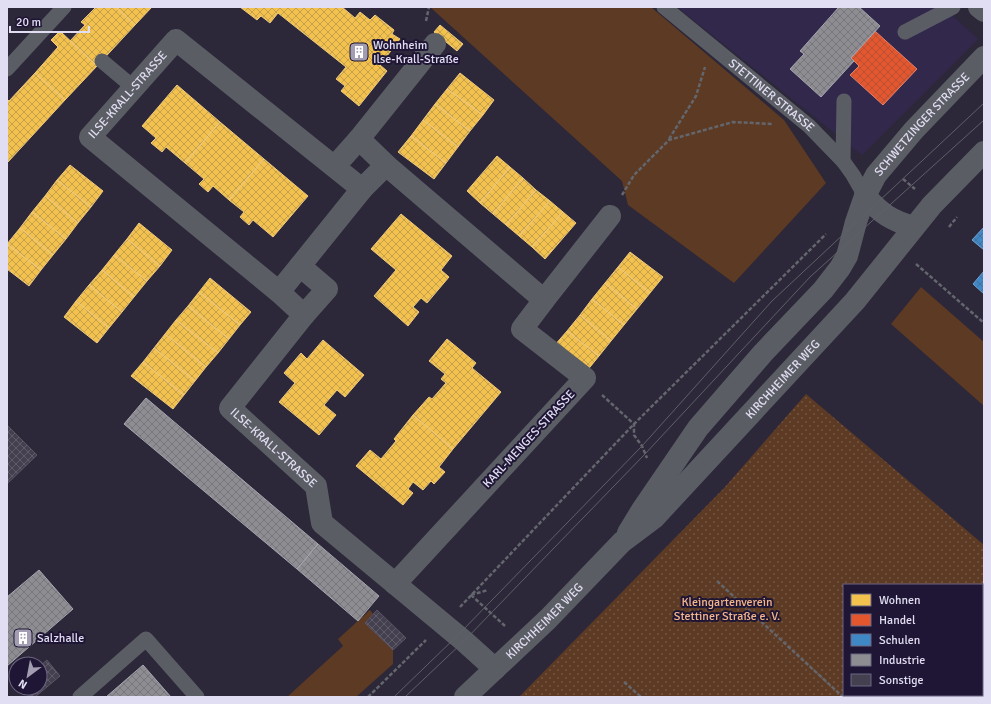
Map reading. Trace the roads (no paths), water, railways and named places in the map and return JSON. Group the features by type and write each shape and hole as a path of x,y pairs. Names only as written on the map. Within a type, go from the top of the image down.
{"street":[{"path":"979,7 984,11"},
{"name":"ILSE-KRALL-STRASSE","path":"304,315 279,292 90,137 176,40 362,189"},
{"path":"335,166 359,139 435,44"},
{"name":"SCHWETZINGER STRASSE","path":"865,196 876,175 886,162 914,130 984,57"},
{"path":"359,139 386,165 544,300"},
{"name":"KIRCHHEIMER WEG","path":"465,697 554,614 622,542 654,518 854,301 932,205 984,152"},
{"path":"279,292 362,189 386,165"},
{"path":"865,196 881,213 899,223 914,227"},
{"name":"KIRCHHEIMER WEG","path":"622,542 698,428 763,353 823,290 840,268 847,256 865,196"},
{"name":"KARL-MENGES-STRASSE","path":"395,584 585,378 522,329 610,216"},
{"name":"ILSE-KRALL-STRASSE","path":"300,266 327,289 304,315 230,408 316,486 322,523 444,624 495,669"}],"lane":[{"name":"STETTINER STRASSE","path":"664,7 809,126 843,161 865,196"},
{"path":"905,32 953,7"},
{"path":"7,69 61,17"},
{"path":"102,61 133,87"},
{"path":"843,161 844,101"},
{"path":"80,697 146,639 197,697"}],"tram line":[{"path":"394,697 457,636 642,446 772,301 984,103"},
{"path":"405,697 464,641 645,454 810,277 984,120"}],"place":[{"name":"Wohnheim Ilse-Krall-Straße","path":"359,52"},
{"name":"Salzhalle","path":"23,638"}],"park label":[{"name":"Kleingartenverein Stettiner Straße e. V.","path":"727,609"}]}
